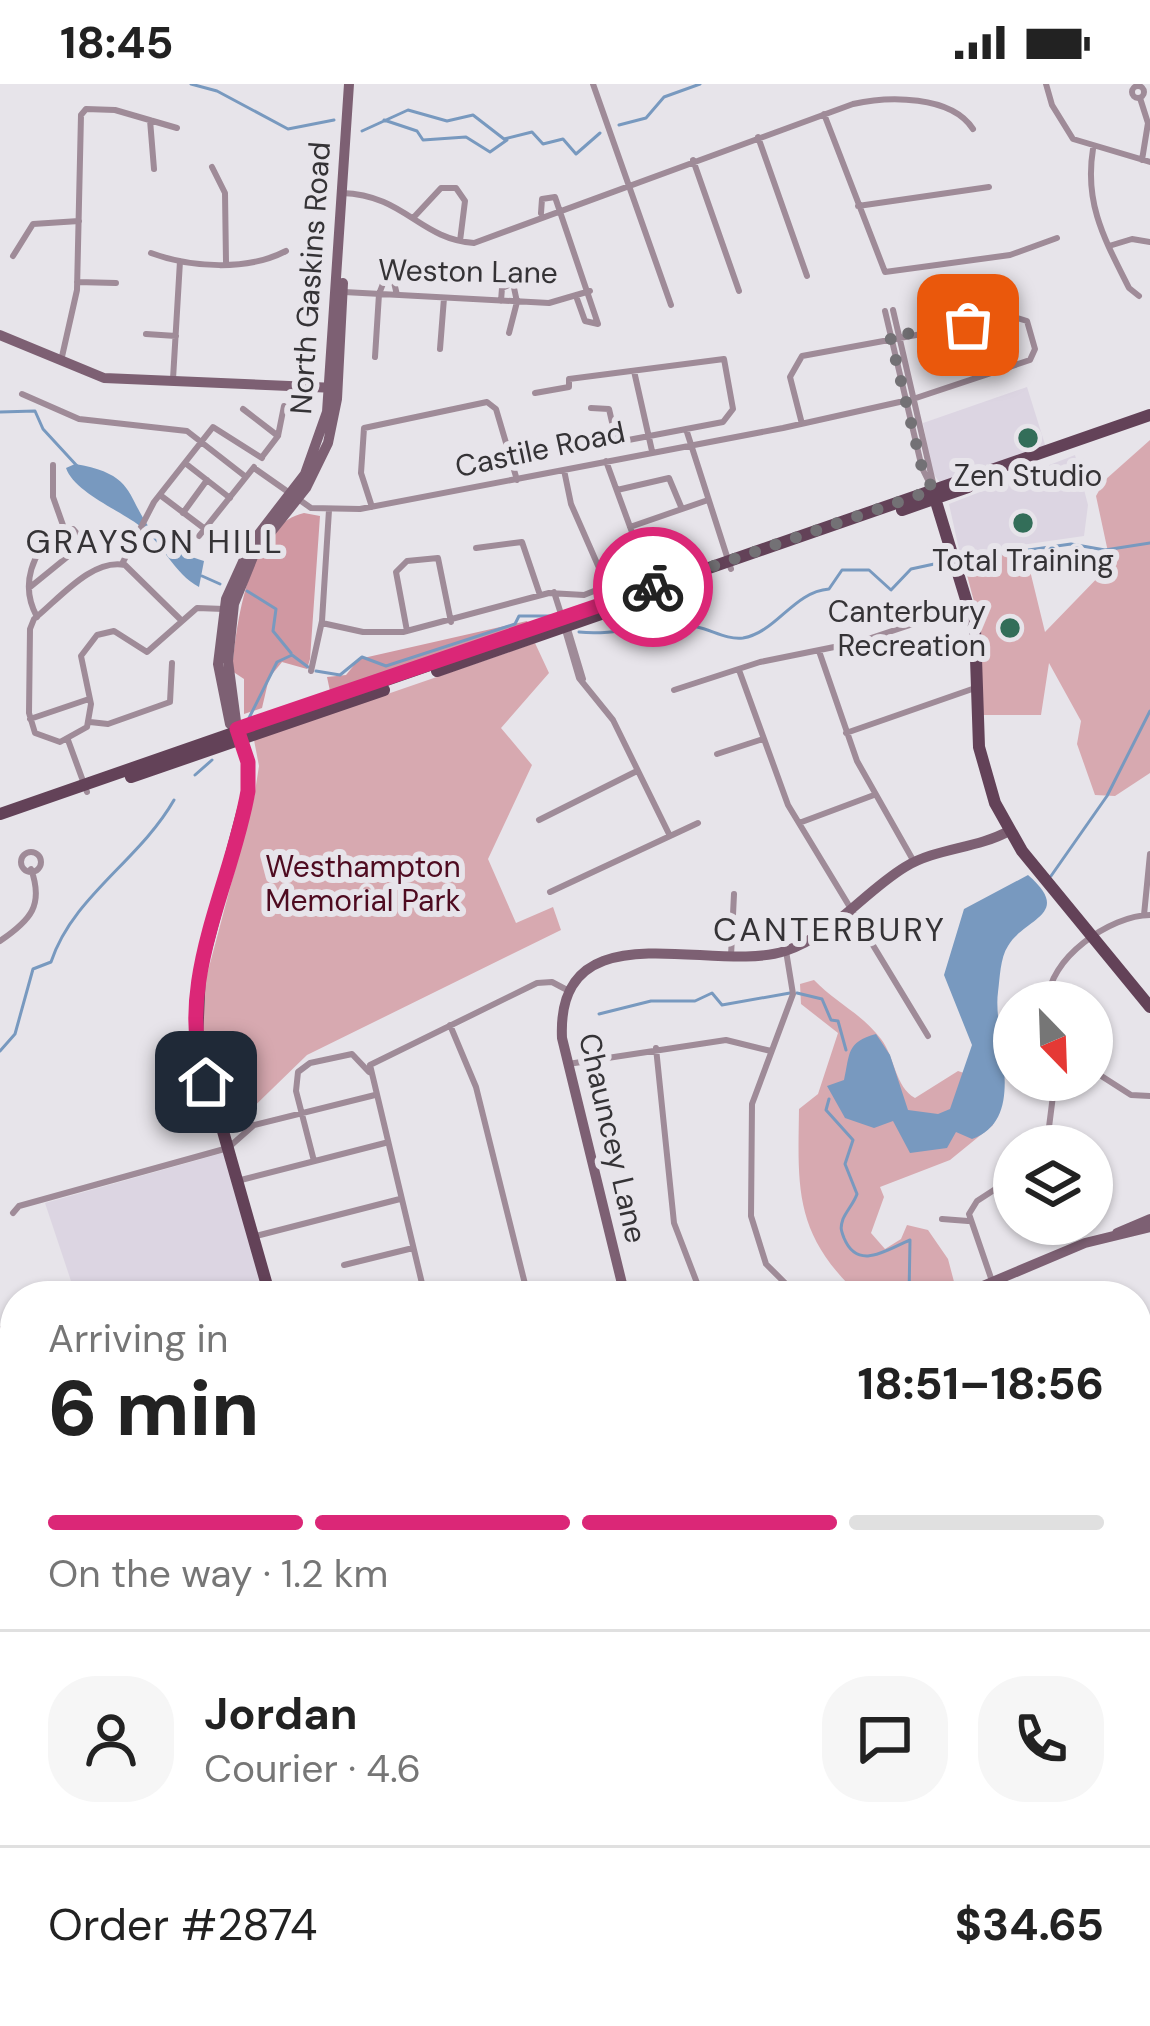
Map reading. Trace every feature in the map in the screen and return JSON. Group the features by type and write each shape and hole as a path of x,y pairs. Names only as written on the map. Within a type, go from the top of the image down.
{"main road":[{"name":"North Gaskins Road","path":"333,388 351,84"},
{"name":"North Gaskins Road","path":"239,734 228,661 234,604 255,552 293,498 317,447 333,388 343,292 345,193"},
{"path":"0,334 104,377 333,388"},
{"path":"0,818 1150,419"},
{"path":"934,494 970,605 982,762 1009,831 1150,1007"},
{"name":"North Gaskins Road","path":"239,734 230,724 219,682 224,608 243,557 293,498"},
{"path":"239,734 248,762 247,798 200,972 198,1056 266,1281"},
{"path":"571,992 597,964 623,954 730,956 786,951 853,911 915,862 971,849 1009,831"},
{"name":"Chauncey Lane","path":"571,992 562,1026 568,1064 621,1281"},
{"path":"992,1281 1150,1223"}],"street":[{"path":"593,84 671,305"},
{"path":"1046,84 1065,130 1093,149 1146,161 1148,123 1140,98"},
{"path":"345,193 392,201 434,233 460,242 491,239 560,207 861,102 905,100 948,111 973,129"},
{"path":"62,361 77,282 81,115 86,109 177,128"},
{"path":"824,113 885,272 1010,255 1057,238"},
{"path":"149,120 154,169"},
{"path":"758,137 807,276"},
{"path":"1093,149 1089,197 1109,247 1139,296"},
{"path":"693,160 739,291"},
{"path":"212,167 225,193 226,263"},
{"path":"858,206 989,187"},
{"path":"414,217 438,190 455,188 465,202 460,242"},
{"path":"542,214 540,203 546,196 555,197 599,319 596,325 585,321 576,296"},
{"path":"14,256 33,224 79,221"},
{"path":"1109,247 1132,239 1150,242"},
{"path":"151,254 226,263 262,261 286,251"},
{"path":"173,380 180,261"},
{"path":"375,357 382,279 390,276 397,295"},
{"path":"77,282 116,283"},
{"path":"501,301 502,288 510,282 516,286 509,333"},
{"name":"Weston Lane","path":"343,292 549,303 590,291"},
{"path":"440,350 444,298"},
{"path":"889,311 922,468 934,494"},
{"name":"Castile Road","path":"254,468 293,498 329,511 372,507 909,400 1024,364 1035,349 1027,321 1019,317 895,337"},
{"path":"146,334 176,336"},
{"path":"802,424 790,377 796,361 895,337"},
{"path":"535,392 569,387 569,379 724,359 732,415 723,422 616,438 609,410 591,408"},
{"path":"634,371 652,451"},
{"path":"22,394 79,419 176,428 246,477"},
{"path":"372,507 361,473 364,428 487,402 495,405 517,479"},
{"path":"160,495 202,533 278,436 284,406"},
{"path":"243,410 278,436"},
{"path":"122,564 147,513 216,426 262,458"},
{"path":"686,429 730,565"},
{"path":"606,461 640,554"},
{"path":"185,463 230,498"},
{"path":"53,465 52,488 64,528"},
{"path":"564,470 571,504 607,586"},
{"path":"616,490 669,478 682,509"},
{"path":"183,513 207,481"},
{"path":"630,527 708,500"},
{"path":"310,671 322,623 329,511"},
{"path":"29,588 81,543 74,529 64,528 35,553 29,588 37,616"},
{"path":"476,548 522,542 540,595"},
{"path":"407,631 396,572 407,560 438,559 451,622"},
{"path":"90,722 68,740 44,739 30,719 30,628 37,616 104,564 122,564 182,621"},
{"path":"322,623 363,632 407,631 554,592 578,596 624,579"},
{"path":"554,592 583,680 613,720 669,834"},
{"path":"674,690 970,605"},
{"path":"90,722 81,656 97,635 114,631 147,652 197,608 224,608"},
{"path":"819,651 846,733 915,862"},
{"path":"90,722 105,725 170,702 172,663"},
{"path":"739,670 799,823 928,1036"},
{"path":"846,733 978,686"},
{"path":"30,719 89,699"},
{"path":"717,754 763,739"},
{"path":"68,740 86,789"},
{"path":"538,820 637,771"},
{"path":"799,823 875,794"},
{"path":"550,892 698,823"},
{"path":"1054,981 1056,973 1118,919 1147,915 1150,854"},
{"path":"0,941 36,910 39,893 31,869"},
{"path":"730,956 734,894"},
{"path":"781,1281 759,1251 751,1216 752,1104 793,994 786,951"},
{"path":"370,1068 543,981 571,992"},
{"path":"450,1025 480,1100 524,1281"},
{"path":"568,1064 726,1040 770,1051"},
{"path":"656,1048 674,1223 696,1281"},
{"path":"314,1162 295,1079 305,1065 352,1054 370,1068 421,1281"},
{"path":"1113,1083 1131,1095 1150,1096"},
{"path":"13,1213 19,1206 228,1148 252,1126 375,1095"},
{"path":"238,1181 387,1143"},
{"path":"992,1281 968,1221 977,1201 993,1191"},
{"path":"253,1237 401,1199"},
{"path":"942,1220 968,1221"},
{"path":"344,1265 413,1248"}],"shaded area":[{"path":"1027,387 1047,451 940,483 932,472 923,423"},
{"path":"1075,455 1088,505 1084,536 960,554 949,504"},
{"path":"304,513 320,516 310,659 307,669 282,662 269,678 262,708 244,714 244,679 232,671 248,580 270,537 285,522"},
{"path":"527,621 530,625 330,691 327,677 346,675 359,659"},
{"path":"226,1152 263,1281 71,1281 45,1203"}],"green space":[{"path":"1150,440 1150,773 1115,796 1095,795 1077,744 1081,721 1049,663 1041,715 982,715 977,613 963,560 1024,546 1045,632 1106,569 1108,552 1096,496 1105,480"},
{"name":"Westhampton Memorial Park","path":"535,643 549,673 501,728 532,765 488,859 516,923 553,907 561,930 307,1055 230,1130 203,1041 204,986 254,798 259,766 254,740"},
{"path":"814,980 881,1039 899,1079 915,1098 958,1071 964,1073 993,1125 950,1160 880,1187 884,1197 871,1233 885,1249 901,1239 907,1225 928,1230 948,1259 954,1281 846,1281 818,1244 803,1204 799,1109 818,1094 838,1033 801,1004 800,984"}],"water":[{"path":"75,464 112,475 161,541 204,561 199,587 140,526 78,485 66,468"},
{"path":"1028,875 1047,899 1041,915 1008,946 1000,981 993,981 993,1101 1003,1101 1000,1113 990,1128 972,1139 956,1132 947,1148 910,1153 893,1121 874,1128 845,1118 827,1086 844,1080 854,1045 876,1034 890,1055 908,1110 938,1114 950,1109 972,1045 944,975 964,909"}],"waterway":[{"path":"191,84 217,91 288,129 334,120"},
{"path":"619,125 646,118 664,97 700,84"},
{"path":"362,131 408,110 447,121 473,115 504,139 532,132 543,144 563,139 576,154 600,133"},
{"path":"384,120 417,131 423,140 466,137 490,152 507,140"},
{"path":"0,412 35,411 43,429 78,467"},
{"path":"964,559 1071,544 1105,550 1150,543"},
{"path":"579,632 682,626 743,638 766,628 805,597 829,589 842,570 869,570 891,590 911,569 948,561"},
{"path":"202,576 220,584"},
{"path":"247,591 276,609 273,631 291,653"},
{"path":"316,671 340,675 362,657 386,666 515,624 519,616 552,616"},
{"path":"249,718 277,662 292,655 308,667"},
{"path":"1051,876 1107,796 1150,711"},
{"path":"195,775 212,760"},
{"path":"0,1051 15,1034 33,969 51,962 75,917 174,800"},
{"path":"599,1014 651,1001 695,1001 712,993 722,1005 790,993"},
{"path":"797,993 822,999 831,1020 838,1021 846,1050"},
{"path":"829,1099 826,1110 853,1140 845,1164 857,1194 842,1222 844,1238 850,1248 865,1256 910,1240 909,1281"}],"way so far":[{"path":"653,587 933,490 922,468 890,336 968,325"}],"place":[{"name":"Zen Studio","path":"1028,438"},
{"name":"Total Training","path":"1023,523"},
{"name":"Canterbury Recreation","path":"1010,628"}],"district":[{"name":"GRAYSON HILL","path":"155,541"},
{"name":"CANTERBURY","path":"830,929"}],"route":[{"path":"206,1082 196,1040 200,972 248,791 248,762 237,729 653,587"}]}
